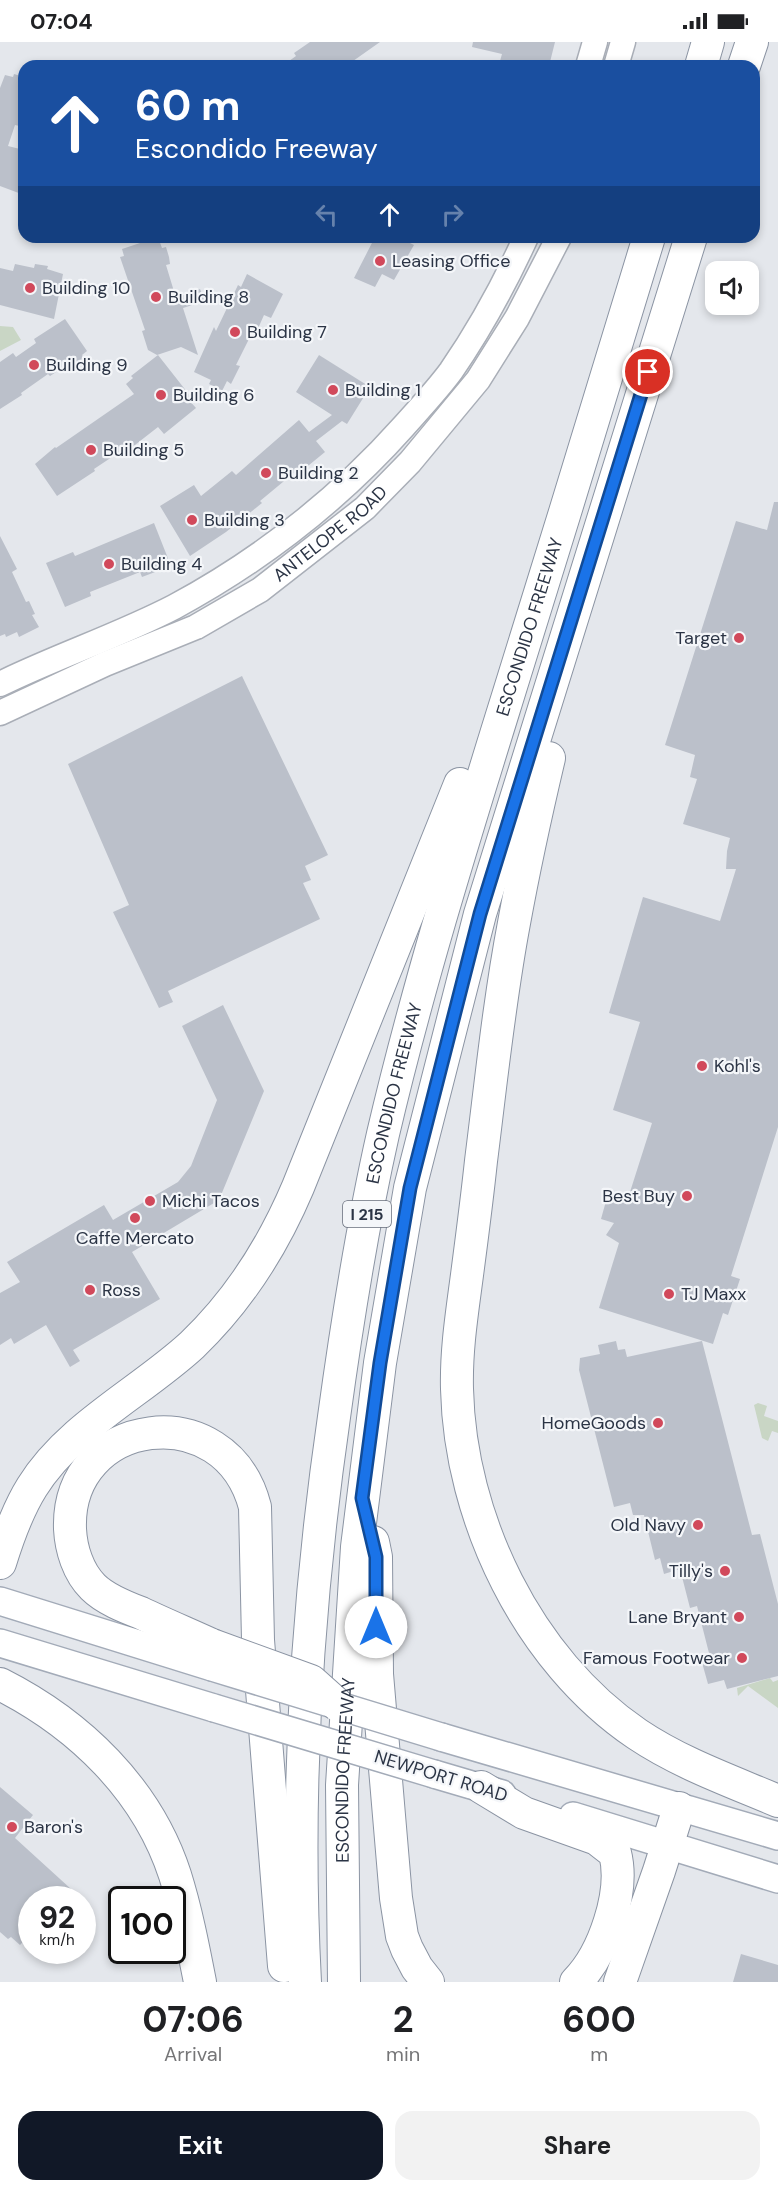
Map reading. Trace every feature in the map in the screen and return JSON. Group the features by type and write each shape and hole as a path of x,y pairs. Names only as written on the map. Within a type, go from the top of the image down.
{"highway":[{"path":"703,60 708,42"},
{"path":"746,60 752,42"},
{"name":"ESCONDIDO FREEWAY","path":"305,1982 302,1821 308,1662 324,1481 350,1306 383,1135 416,1001 446,895 647,243"},
{"name":"ESCONDIDO FREEWAY","path":"344,1982 342,1785 348,1664 362,1498 380,1363 410,1188 480,914 689,243"},
{"path":"0,1563 21,1508 32,1486 45,1470 78,1436 162,1370 210,1327 246,1281 283,1222 448,816 475,744 552,505 578,471"},
{"path":"606,507 605,564 553,745 532,829 510,948 458,1344 459,1427 472,1493 493,1553 535,1630 570,1673 603,1706 634,1732 683,1760 778,1801"},
{"path":"285,1982 258,1640 253,1498 244,1480 229,1460 205,1442 174,1433 151,1433 129,1438 115,1445 100,1457 87,1471 73,1498 70,1523 75,1557 88,1581 98,1592 212,1656 311,1681 339,1706"},
{"path":"362,1498 376,1557 377,1674 396,1898 402,1936 417,1968 428,1982"},
{"path":"0,1684 51,1714 87,1741 113,1767 141,1805 154,1827 175,1874 200,1982"},
{"path":"481,1787 524,1813 597,1839 615,1853 618,1877 614,1905 595,1955 576,1982"},
{"path":"620,1982 679,1808"}],"main road":[{"path":"590,60 595,42"},
{"path":"618,60 624,42"},
{"name":"ANTELOPE ROAD","path":"0,684 30,669 142,623 175,606 264,552 330,500 386,447 450,372 508,276 523,243"},
{"name":"ANTELOPE ROAD","path":"0,713 105,664 196,627 260,590 364,508 410,462 478,380 517,318 556,243"},
{"path":"0,1601 212,1656"},
{"name":"NEWPORT ROAD","path":"0,1643 481,1787 778,1879"},
{"name":"NEWPORT ROAD","path":"339,1706 778,1836"}],"green space":[{"path":"0,326 13,327 21,340 0,351"},
{"path":"758,1403 767,1406 764,1416 778,1421 778,1433 772,1431 768,1441 762,1438 754,1405"},
{"path":"770,1678 773,1682 778,1680 778,1708 748,1686 738,1696 737,1688"}],"building":[{"path":"310,42 380,42 354,60 290,60 296,56 294,53"},
{"path":"473,42 555,42 550,60 500,60 502,54 472,47"},
{"path":"14,74 18,75 18,126 15,125 8,146 18,148 18,193 0,186 0,88 5,75 13,77"},
{"name":"Building 8","path":"140,243 160,243 162,248 166,247 169,257 170,264 166,265 176,298 200,289 205,301 183,308 198,355 181,347 157,355 148,350 142,331 145,330 120,257 124,256 122,249"},
{"name":"Leasing Office","path":"372,243 410,243 414,245 394,280 382,274 375,287 354,278"},
{"name":"Building 10","path":"15,264 34,268 35,264 48,266 47,269 63,274 54,319 0,305 0,268 13,271"},
{"name":"Building 7","path":"247,274 283,294 271,318 264,315 256,333 253,331 236,365 240,366 231,384 227,381 222,391 209,384 211,380 194,372 214,327 216,331 238,285 241,287"},
{"name":"Building 9","path":"65,319 87,351 82,355 84,358 69,368 67,365 50,376 48,374 0,409 0,362 13,353 16,357 36,343 34,339"},
{"path":"158,355 191,397 188,399 196,408 164,434 158,427 126,452 124,449 57,496 35,464 55,447 134,394 126,384 133,378 131,376"},
{"path":"319,355 370,387 347,424 342,421 316,441 325,452 303,470 301,467 226,532 190,556 160,506 194,485 201,496 232,471 236,475 299,420 309,432 332,415 296,392"},
{"path":"774,502 778,502 778,1127 731,1276 740,1279 728,1315 723,1313 713,1344 599,1308 619,1243 606,1235 614,1223 601,1219 606,1201 630,1192 652,1123 613,1110 640,1022 609,1013 643,897 720,921 736,869 726,869 730,838 683,824 697,779 690,777 695,755 665,745 736,521 767,530"},
{"name":"Building 4","path":"154,523 171,566 142,577 140,572 90,592 91,596 65,607 46,563 73,552 75,556"},
{"path":"0,536 17,569 12,572 26,602 29,601 35,614 32,615 39,627 19,637 17,632 6,637 5,634 0,636"},
{"path":"242,676 328,855 305,866 311,880 303,883 320,919 168,991 173,1002 159,1008 113,912 129,905 68,764"},
{"path":"223,1005 264,1091 219,1200 132,1252 160,1299 73,1350 80,1361 70,1367 46,1325 14,1344 11,1338 0,1345 0,1293 20,1282 7,1262 104,1205 113,1220 178,1182 191,1166 217,1100 182,1026"},
{"path":"616,1341 618,1350 625,1349 627,1357 702,1341 752,1535 760,1534 778,1604 778,1676 727,1689 724,1680 708,1684 701,1659 710,1657 697,1606 690,1608 680,1569 664,1574 660,1558 655,1560 644,1515 633,1515 630,1503 614,1507 579,1370 580,1358 600,1354 598,1345"},
{"path":"0,1787 33,1815 15,1838 68,1886 18,1886 18,1943 0,1932"},
{"path":"741,1954 778,1965 778,1982 733,1982"}],"place":[{"name":"Leasing Office","path":"380,261"},
{"name":"Building 10","path":"30,288"},
{"name":"Building 8","path":"156,297"},
{"name":"Building 7","path":"235,332"},
{"name":"Building 9","path":"34,365"},
{"name":"Building 1","path":"333,390"},
{"name":"Building 6","path":"161,395"},
{"name":"Building 5","path":"91,450"},
{"name":"Building 2","path":"266,473"},
{"name":"Building 3","path":"192,520"},
{"name":"Building 4","path":"109,564"},
{"name":"Target","path":"739,638"},
{"name":"Kohl's","path":"702,1066"},
{"name":"Best Buy","path":"687,1196"},
{"name":"Michi Tacos","path":"150,1201"},
{"name":"Caffe Mercato","path":"135,1218"},
{"name":"Ross","path":"90,1290"},
{"name":"TJ Maxx","path":"669,1294"},
{"name":"HomeGoods","path":"658,1423"},
{"name":"Old Navy","path":"698,1525"},
{"name":"Tilly's","path":"725,1571"},
{"name":"Lane Bryant","path":"739,1617"},
{"name":"Famous Footwear","path":"742,1658"},
{"name":"Baron's","path":"12,1827"}],"route":[{"path":"376,1627 376,1557 362,1498 380,1363 410,1188 480,914 648,372"}]}
